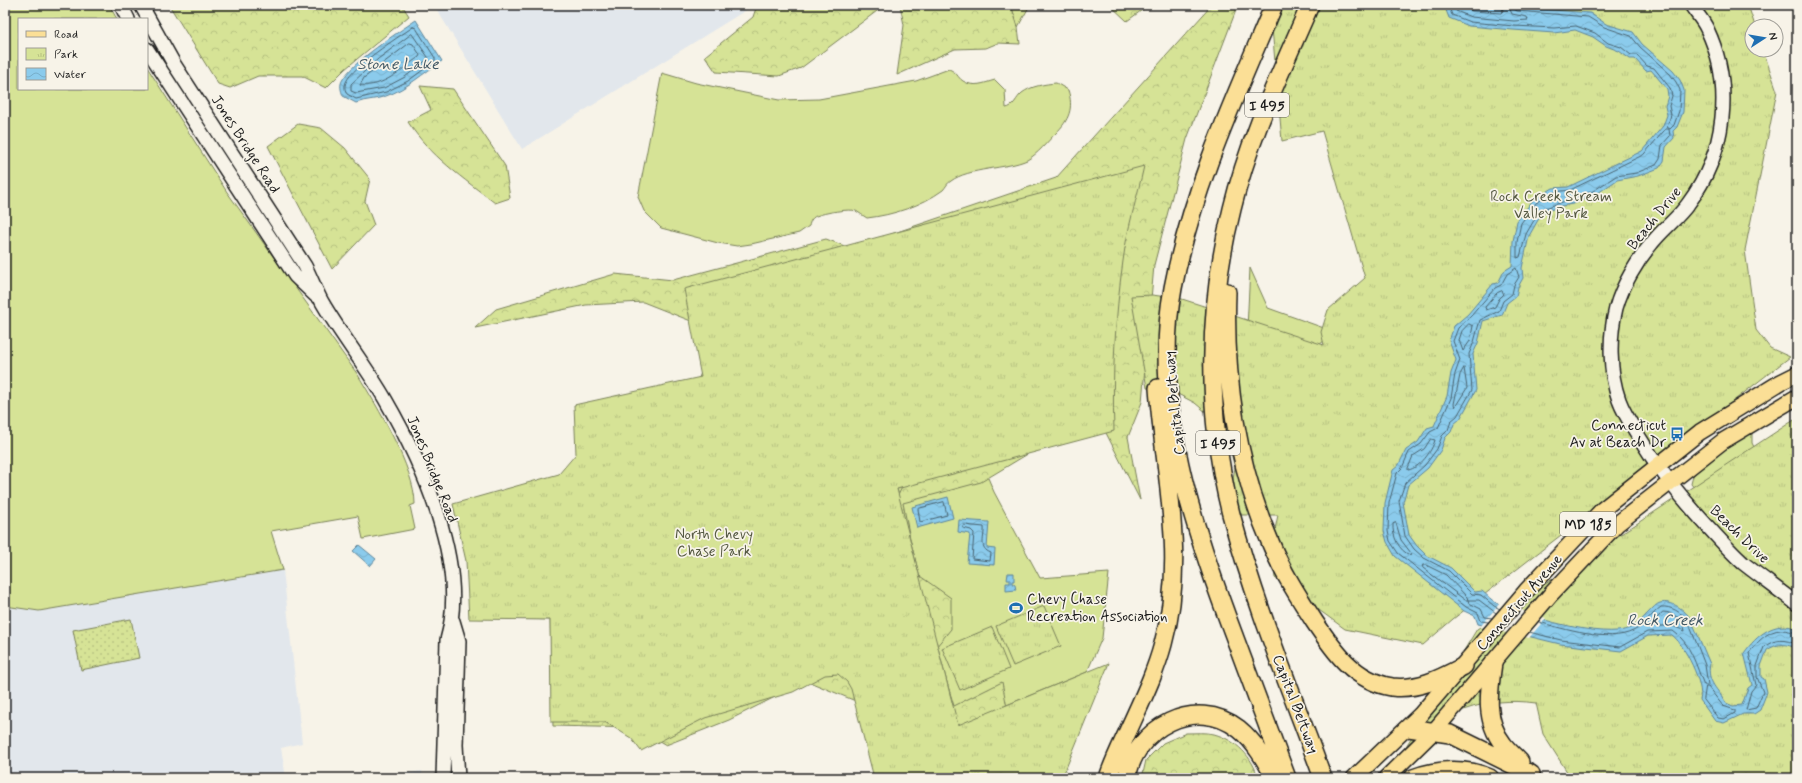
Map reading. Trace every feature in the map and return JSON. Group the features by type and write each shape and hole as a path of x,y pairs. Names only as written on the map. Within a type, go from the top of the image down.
{"highway":[{"name":"Capital Beltway","path":"1274,5 1219,136 1196,201 1172,290 1167,341 1168,376 1173,424 1181,473 1194,522 1210,570 1287,778"},
{"name":"Capital Beltway","path":"1310,5 1265,109 1247,158 1232,209 1219,278 1214,334 1215,419 1221,464 1231,512 1244,561 1323,778"},
{"path":"1232,209 1227,301 1228,370 1232,406 1246,473 1258,512 1271,545 1286,574 1327,641 1342,660 1356,673 1372,681 1392,686 1419,686 1436,680 1464,666"},
{"path":"1108,778 1142,700 1164,642 1174,581 1175,556 1172,511 1161,425 1158,378 1167,341"},
{"path":"1498,657 1488,693 1489,711 1492,722 1503,744 1534,776"},
{"path":"1098,778 1104,764 1142,700"},
{"path":"1127,778 1129,767 1135,753 1145,739 1158,727 1170,720 1186,716 1205,715 1222,720 1238,729 1253,743 1275,778"},
{"path":"1409,728 1450,734 1490,752 1534,776"},
{"path":"1413,778 1426,773 1445,770 1463,771 1490,778"}],"main road":[{"path":"121,5 128,18"},
{"name":"Jones Bridge Road","path":"141,5 174,64 305,266 322,302 384,398 409,444 432,499 451,568 453,620 459,641 456,745 458,778"},
{"name":"Beach Drive","path":"1691,5 1707,28 1716,54 1722,84 1722,125 1715,155 1706,175 1688,204 1652,243 1631,274 1616,308 1611,343 1614,381 1618,400 1626,417 1657,466 1678,495 1743,562 1797,604"},
{"name":"Jones Bridge Road","path":"148,50 206,137 295,276 322,302"},
{"path":"206,137 218,130"},
{"name":"Connecticut Avenue","path":"1354,778 1409,728 1464,666 1526,590 1603,509 1700,432 1781,382 1797,374"},
{"name":"Connecticut Avenue","path":"1386,778 1434,731 1551,594 1617,524 1723,440 1797,397"},
{"name":"Jones Bridge Road","path":"442,778 447,640 453,620"}],"shaded area":[{"path":"434,5 749,5 751,7 522,149"},
{"path":"283,570 302,743 281,748 286,778 5,778 5,606 39,611"},
{"path":"422,771 423,778 379,778"}],"green space":[{"path":"5,5 109,5 116,18 18,18 18,90 148,90 148,69 227,192 358,375 375,403 394,438 409,473 415,504 410,506 415,529 363,539 358,516 271,531 283,570 39,611 5,606"},
{"path":"169,5 402,5 409,16 345,69 326,88 302,76 258,76 230,88 218,84"},
{"path":"757,5 885,5 801,68 779,76 716,72 705,56 753,17"},
{"path":"900,5 1011,5 1018,27 1020,44 998,43 986,48 955,49 897,75 904,25"},
{"path":"1011,5 1030,5 1018,27"},
{"path":"1110,5 1149,5 1127,21"},
{"name":"North Chevy Chase Park","path":"1212,5 1238,5 1187,139 1154,265 1142,402 1128,437 1140,500 1103,427 1041,446 981,482 903,503 917,574 951,598 951,629 936,647 954,706 1002,682 1010,723 989,778 858,702 807,681 729,720 666,745 637,728 553,726 550,620 481,617 562,479 697,383 705,362 696,323 643,302 586,305 475,328 496,309 615,274 673,280 826,239 850,248 1056,178","holes":["985,280 911,470 875,540"]},
{"name":"Rock Creek Stream Valley Park","path":"1270,5 1748,5 1752,18 1744,18 1744,58 1766,58 1777,91 1745,250 1756,330 1770,348 1790,357 1453,619 1423,645 1345,629 1275,578 1271,548 1278,515 1226,515 1235,468 1229,445 1213,418 1195,403 1174,392 1147,388 1131,296 1152,295 1182,299 1324,345 1321,332 1328,310 1365,278 1322,131 1282,141"},
{"path":"949,69 963,81 975,85 995,80 1005,90 1006,108 1011,106 1022,93 1030,89 1056,83 1068,90 1070,96 1069,113 1060,128 1039,151 1027,160 1019,163 977,171 958,177 948,183 943,190 926,201 887,215 867,218 853,210 830,212 814,217 809,226 799,233 737,246 718,243 661,228 644,211 638,197 662,73 696,83 779,100 819,99 916,81"},
{"path":"420,86 453,89 505,166 510,198 495,203 459,176 416,134 408,122 431,110"},
{"path":"298,124 321,128 345,148 370,179 365,201 374,225 332,269 268,146"},
{"name":"North Chevy Chase Park","path":"1144,166 1127,237 1120,282 1113,388 1114,431 897,489 958,725 1109,663 1062,778 874,778 851,689 847,682 838,674 825,675 793,692 705,718 641,751 631,738 605,722 551,722 550,620 469,619 466,561 453,504 559,474 576,454 574,405 701,377 684,289"},
{"path":"1250,268 1268,308 1335,332 1314,349 1245,369"},
{"path":"1794,420 1797,432 1797,778 1571,778 1543,734 1536,703 1517,701 1499,702 1465,709 1434,725 1419,735 1405,748 1477,629"},
{"path":"1752,432 1752,443 1766,471 1745,553 1691,484 1693,476 1700,466"},
{"name":"Chevy Chase Recreation Association","path":"983,466 994,492 1040,578 1109,573 1102,638 1087,672 958,725 897,489"},
{"path":"1044,606 1061,646 1013,666 996,626"},
{"path":"131,619 139,658 81,670 73,630"},
{"path":"992,627 1009,669 960,690 942,648"},
{"path":"1186,733 1211,733 1229,740 1248,756 1256,770 1258,778 1142,778 1146,760 1163,743"}],"water":[{"name":"Rock Creek","path":"1444,5 1504,6 1590,13 1606,24 1633,32 1642,44 1673,71 1680,80 1684,90 1683,112 1677,127 1673,131 1674,138 1666,147 1664,161 1659,168 1638,176 1617,180 1595,195 1573,204 1561,206 1542,213 1529,236 1522,268 1523,278 1518,287 1516,296 1507,303 1502,315 1483,321 1478,343 1473,354 1476,390 1460,419 1454,424 1451,432 1445,438 1441,450 1428,468 1408,485 1403,502 1409,535 1426,555 1451,568 1475,592 1482,591 1498,604 1545,620 1584,629 1618,631 1635,626 1657,604 1665,602 1678,606 1691,619 1710,664 1709,670 1711,681 1726,703 1733,706 1742,705 1748,688 1752,685 1744,653 1760,635 1767,631 1781,626 1789,626 1797,629 1797,649 1782,645 1775,646 1767,650 1761,666 1761,677 1764,679 1767,692 1760,710 1754,714 1743,714 1724,723 1715,721 1700,700 1701,693 1697,675 1692,665 1682,647 1672,635 1648,636 1621,651 1560,644 1478,624 1475,616 1464,611 1395,556 1387,542 1384,531 1385,503 1393,470 1398,466 1406,450 1418,442 1427,428 1434,426 1447,396 1451,373 1456,360 1449,341 1454,326 1468,314 1493,284 1498,283 1504,271 1512,266 1513,241 1517,221 1533,200 1553,188 1568,187 1642,151 1663,126 1667,115 1665,106 1668,96 1667,89 1651,70 1646,71 1635,59 1630,59 1619,51 1606,46 1593,37 1575,30 1554,33 1469,26 1449,18"},
{"name":"Stone Lake","path":"416,20 442,61 408,85 386,96 356,103 343,96 341,83 356,64"},
{"path":"948,497 953,518 917,528 912,507"},
{"path":"959,520 989,522 987,548 995,549 994,565 967,563 970,534 958,532"},
{"path":"359,545 376,559 370,566 353,551"},
{"path":"1008,573 1014,573 1014,581 1012,581 1012,583 1015,585 1016,590 1006,591 1006,583 1010,583 1010,580 1007,580"}],"pier":[{"path":"1500,603 1546,618 1529,638 1480,627"}],"place":[{"name":"Connecticut Av at Beach Dr","path":"1677,434"},
{"name":"Chevy Chase Recreation Association","path":"1016,608"}]}
